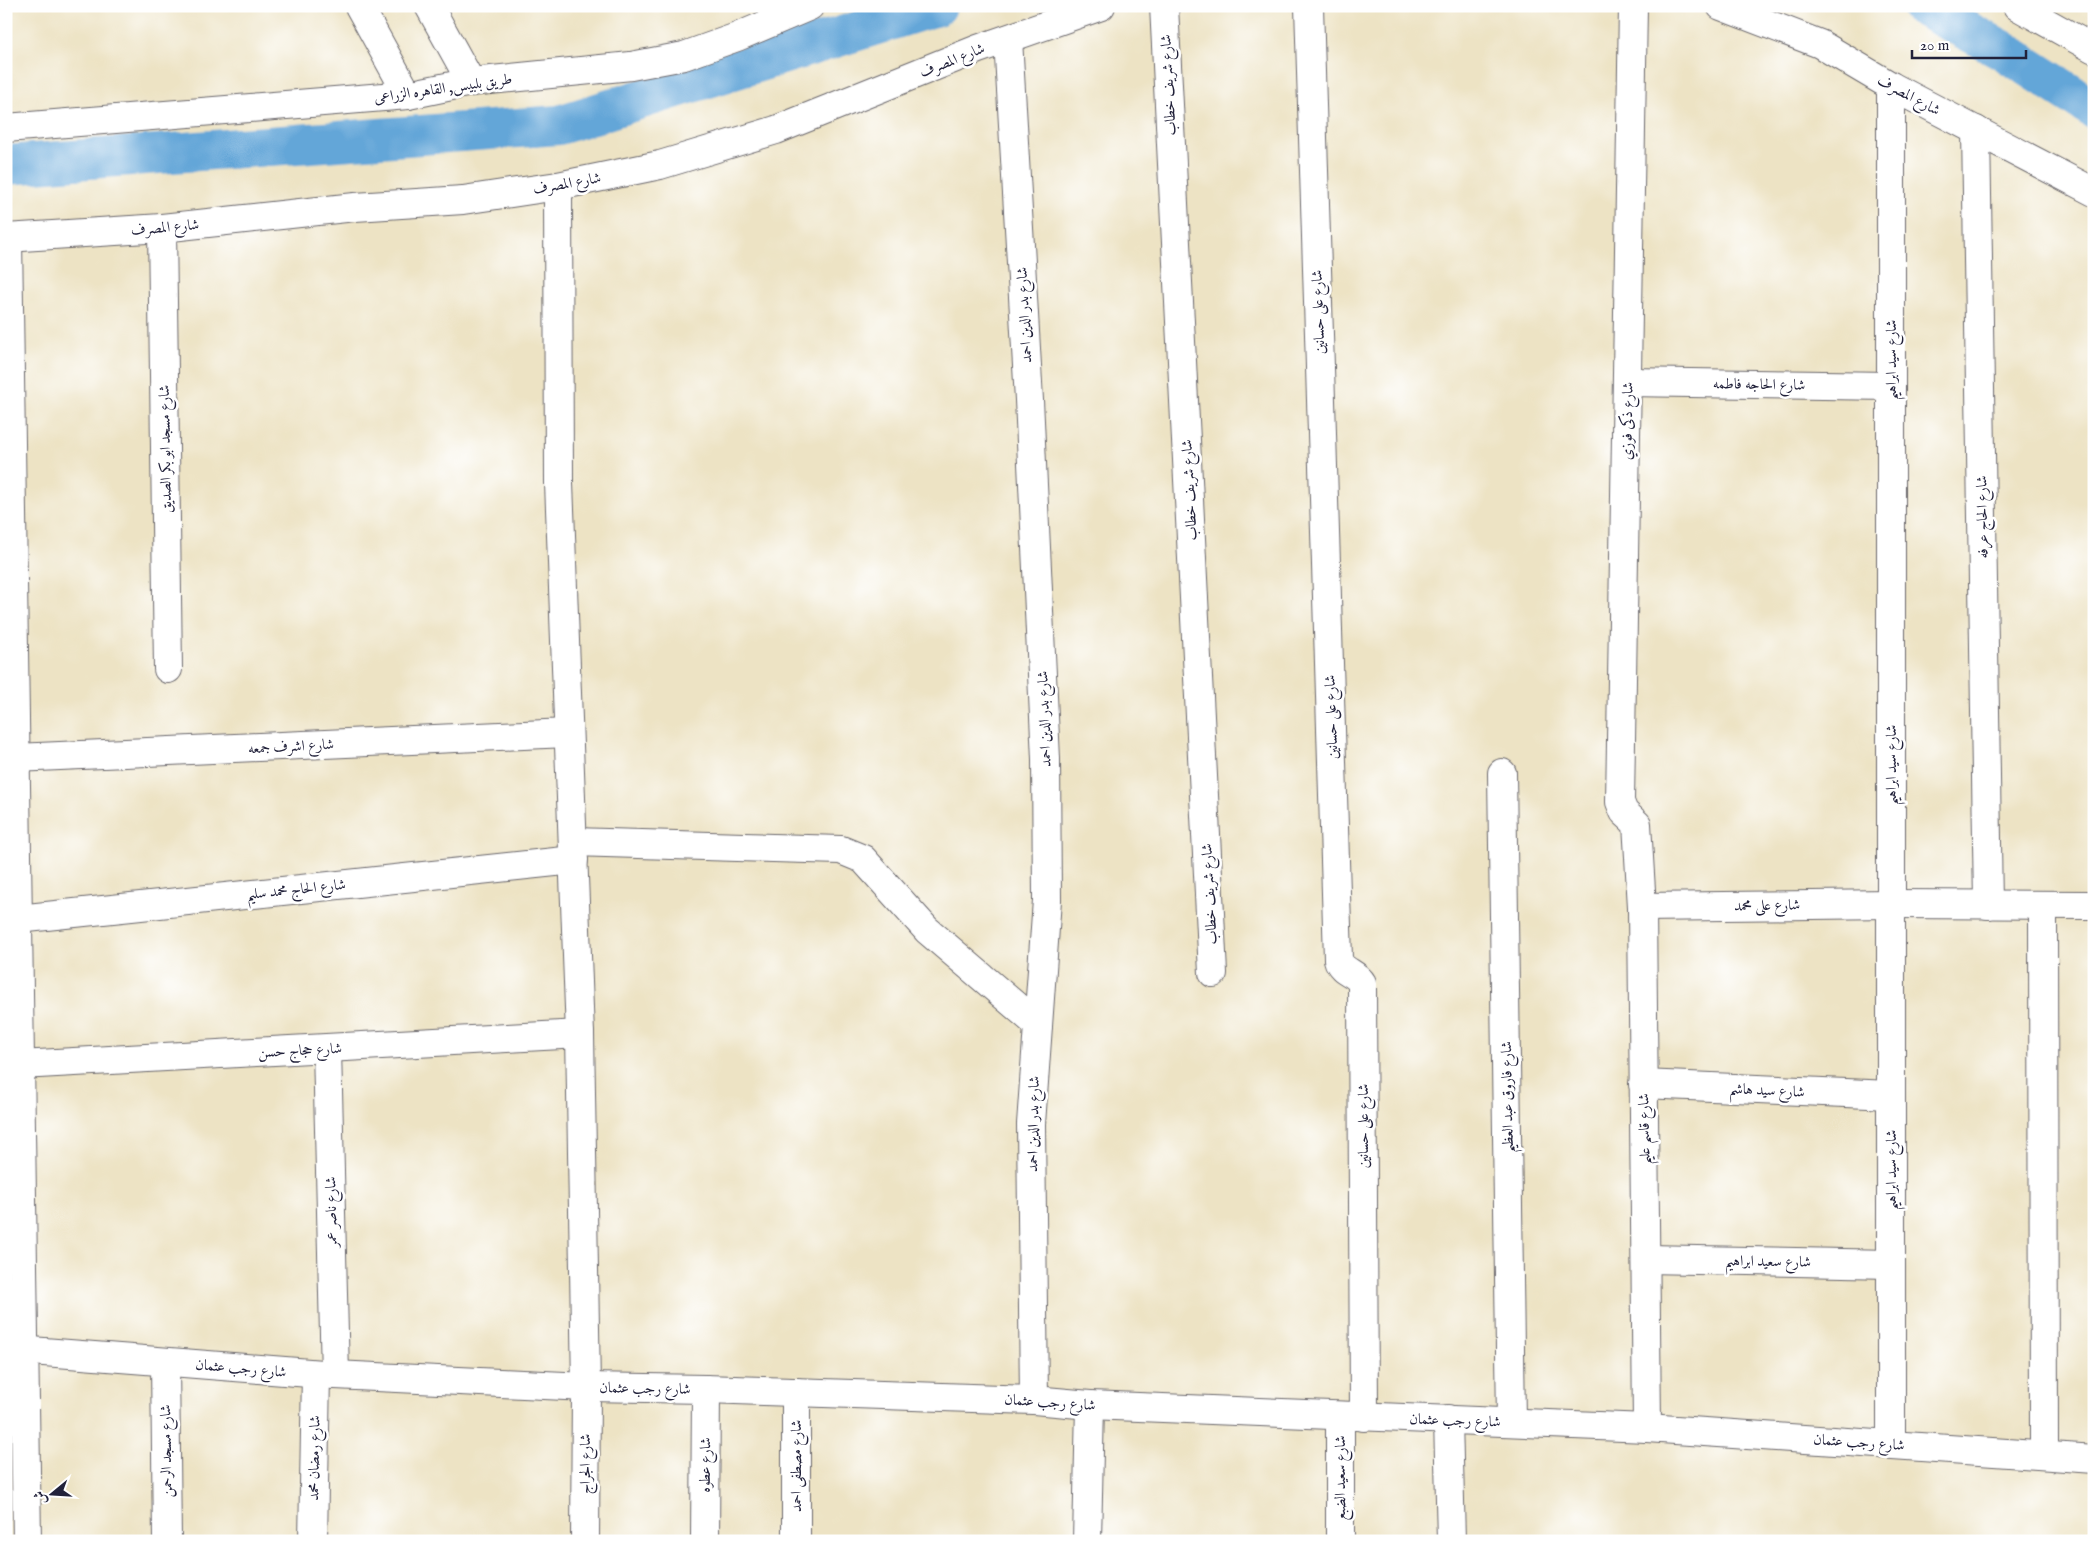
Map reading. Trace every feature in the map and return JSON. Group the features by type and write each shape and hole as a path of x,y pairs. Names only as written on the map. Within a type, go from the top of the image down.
{"street":[{"path":"359,6 408,95"},
{"path":"429,6 471,82"},
{"name":"طريق بلبيس, القاهره الزراعى","path":"6,128 408,95 471,82 631,66 684,56 774,14 810,6"},
{"name":"شارع المصرف","path":"7,238 162,228 355,207 463,200 558,186 660,165 760,135 1008,39 1101,6"},
{"name":"شارع شريف خطاب","path":"1164,6 1214,973"},
{"name":"شارع على حسانين","path":"1309,6 1338,959 1342,967 1357,976 1362,983 1352,1416"},
{"name":"شارع ذكى فوزي","path":"1633,6 1620,802 1624,812 1637,824 1638,830"},
{"name":"شارع المصرف","path":"1721,6 1820,44 1891,86 2094,192"},
{"path":"2017,6 2094,50"},
{"name":"شارع بدر الدين احمد","path":"1008,39 1029,390 1046,760 1047,900 1031,1124 1034,1400"},
{"name":"شارع سيد ابراهيم","path":"1891,86 1891,1444"},
{"name":"شارع الحاج عرفه","path":"1976,130 1988,905"},
{"name":"شارع الجراج","path":"558,186 559,483 567,733 574,851 580,1034 586,1387 585,1541"},
{"name":"شارع مسجد ابو بكر الصديق","path":"162,228 168,669"},
{"path":"7,238 20,1065 15,1349 27,1541"},
{"name":"شارع الحاجه فاطمه","path":"1627,382 1891,386"},
{"name":"شارع اشرف جمعه","path":"16,758 567,733"},
{"name":"شارع فاروق عبد العظيم","path":"1502,773 1512,1422"},
{"name":"شارع قاسم عليم","path":"1638,830 1642,907 1647,1428"},
{"name":"شارع الحاج محمد سليم","path":"18,919 574,851 841,850 863,858 927,930 1038,1025"},
{"name":"شارع على محمد","path":"1642,907 1891,904 2094,905"},
{"path":"2043,905 2044,1455"},
{"name":"شارع حجاج حسن","path":"20,1065 580,1034"},
{"name":"شارع ناصر عمر","path":"326,1375 327,1048"},
{"name":"شارع سيد هاشم","path":"1643,1084 1891,1095"},
{"name":"شارع سعيد ابراهيم","path":"1646,1259 1891,1264"},
{"name":"شارع رجب عثمان","path":"15,1349 326,1375 586,1387 706,1388 1034,1400 1090,1405 1647,1428 2094,1459"},
{"name":"شارع مسجد الرحمن","path":"166,1362 168,1541"},
{"name":"شارع رمضان محمد","path":"312,1541 326,1375"},
{"name":"شارع عطوه","path":"704,1541 706,1388"},
{"name":"شارع مصطفى احمد","path":"796,1392 796,1541"},
{"path":"1087,1541 1090,1405"},
{"name":"شارع سعيد الضبع","path":"1340,1541 1352,1416"},
{"path":"1448,1419 1451,1541"}],"waterway":[{"path":"6,165 559,125 937,6"},
{"path":"1921,6 2001,49 2094,109"}]}
